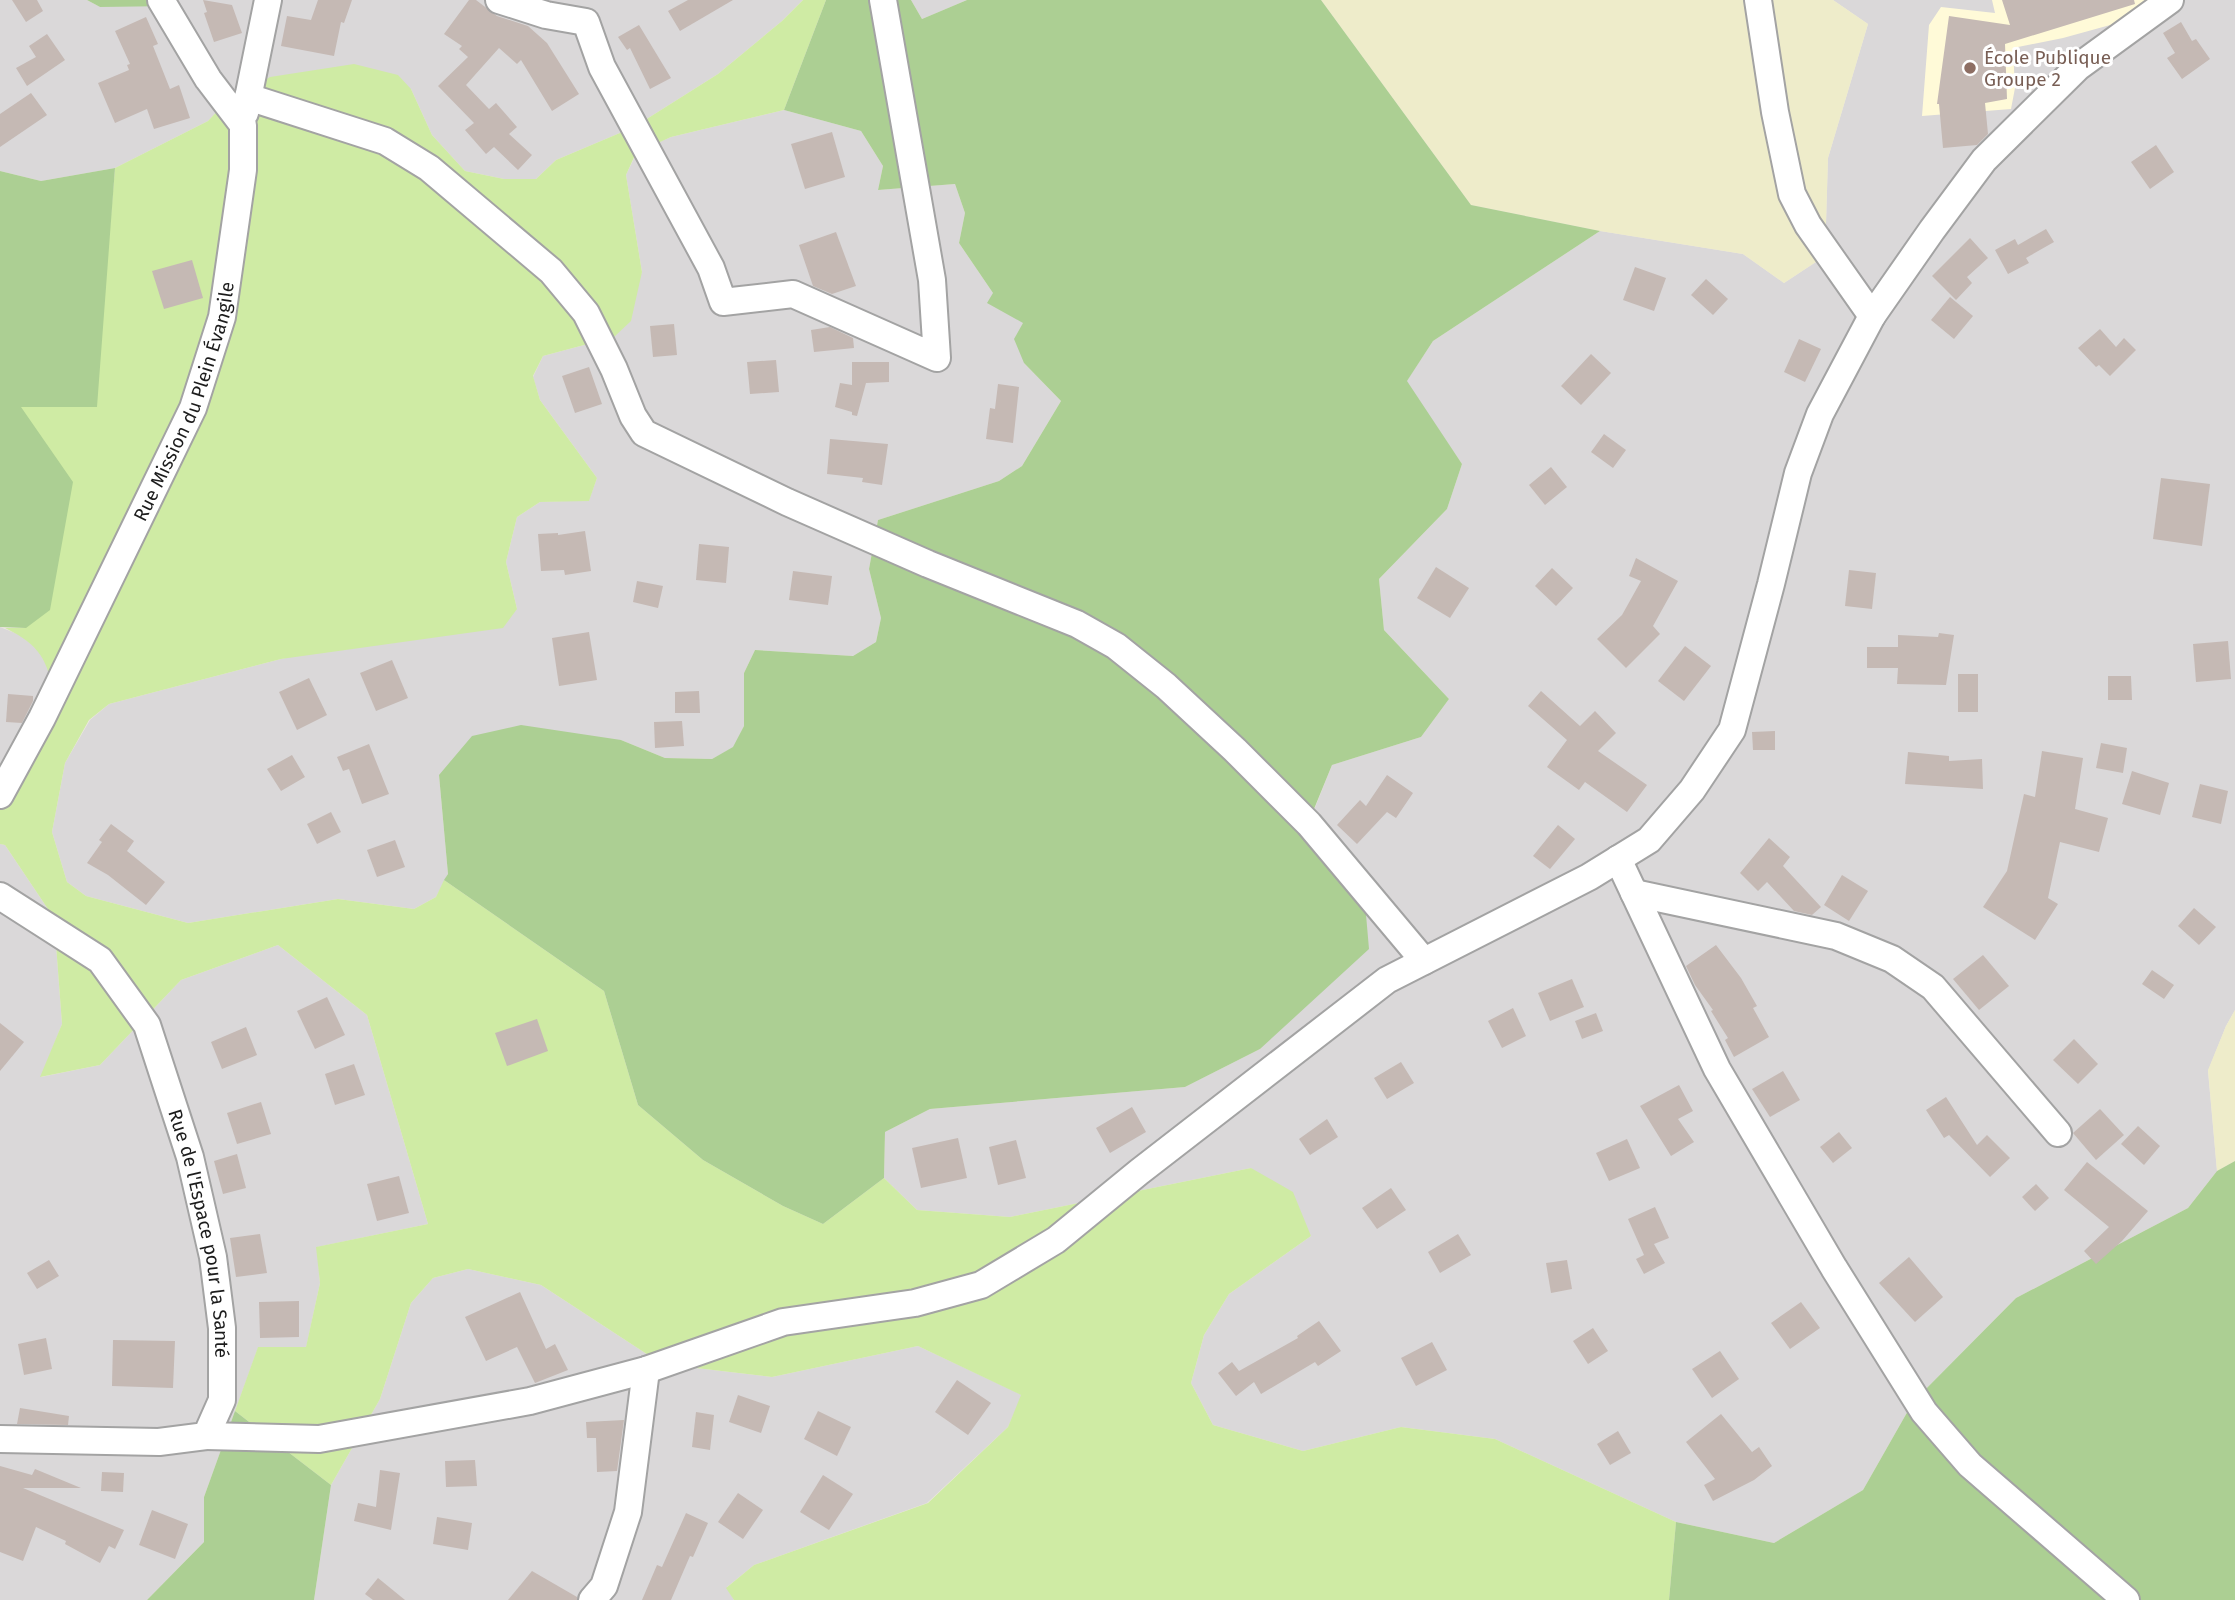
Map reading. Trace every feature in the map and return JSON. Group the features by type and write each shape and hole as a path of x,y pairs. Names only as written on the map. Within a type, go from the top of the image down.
{"street":[{"path":"161,0 208,79 243,125"},
{"name":"Rue Mission du Plein Évangile","path":"0,795 42,718 193,408 222,317 243,170 243,125 268,0"},
{"path":"499,0 546,15 586,22 602,67 712,268 723,302 793,294 937,358 932,280 883,0"},
{"path":"1758,0 1775,112 1792,194 1808,225 1872,316"},
{"path":"0,1438 159,1442 206,1436 319,1439 530,1401 646,1370 783,1322 915,1303 981,1285 1056,1240 1139,1172 1387,980 1589,877 1649,840 1692,789 1731,730 1798,473 1820,414 1872,316 1984,160 2078,67 2170,0"},
{"path":"248,97 384,141 429,168 551,271 586,313 614,369 633,416 644,433 787,502 928,564 1077,624 1116,646 1166,686 1309,824 1424,961"},
{"path":"1618,859 1717,1069 1924,1412 1970,1465 2126,1600"},
{"path":"1634,893 1836,936 1892,959 1933,987 2058,1133"},
{"name":"Rue de l'Espace pour la Santé","path":"0,896 100,960 147,1025 190,1157 213,1257 222,1328 222,1400 206,1436"},
{"path":"593,1600 604,1586 628,1511 646,1370"}],"shaded area":[{"path":"0,0 87,0 100,7 172,0 803,0 718,74 634,127 556,160 536,179 504,179 465,171 432,135 411,89 222,106 208,121 115,168 41,181 0,171"},
{"path":"911,0 967,0 922,19"},
{"path":"1321,0 1833,0 1868,24 1828,158 1825,256 1784,283 1743,254 1600,231 1471,205"},
{"path":"1833,0 2235,0 2235,1010 2208,1071 2217,1171 2188,1208 2016,1298 1913,1402 1863,1490 1774,1543 1676,1522 1495,1439 1401,1427 1303,1451 1213,1425 1191,1383 1204,1335 1229,1294 1311,1236 1251,1168 1010,1217 917,1210 884,1178 885,1132 930,1109 1185,1087 1260,1049 1365,903 1314,810 1332,765 1421,737 1449,699 1384,630 1379,579 1447,509 1462,464 1406,382 1433,341 1600,231 1743,254 1784,283 1825,256 1828,158 1868,24"},
{"name":"École Publique Groupe 2","path":"1992,0 2165,0 2132,19 2063,38 2013,48 2015,88 2011,109 1922,116 1929,25 1941,7 1995,13"},
{"path":"784,110 861,131 883,166 878,190 955,184 965,213 959,243 993,293 1024,323 1024,363 1061,401 1022,466 999,481 878,520 869,569 881,618 876,642 853,656 755,650 744,673 744,726 734,747 712,759 665,758 621,740 439,775 448,874 436,897 414,909 338,899 188,923 86,896 67,882 52,832 65,763 90,720 109,704 281,659 517,609 506,562 517,517 540,502 589,500 597,478 540,400 533,377 543,356 614,337 642,272 626,175 637,152 671,137"},
{"path":"0,627 20,635 38,649 50,670 54,697 7,762 0,764"},
{"path":"0,844 5,845 54,918 62,1024 41,1077 100,1065 181,980 278,945 367,1015 428,1224 317,1247 320,1283 306,1348 258,1348 204,1497 204,1542 147,1600 0,1600"},
{"path":"2235,1010 2235,1161 2217,1171 2208,1070"},
{"path":"468,1269 541,1285 662,1364 772,1377 918,1346 1022,1395 1008,1427 927,1503 754,1565 727,1587 734,1600 314,1600 331,1485 380,1399 411,1303 433,1278"}],"green space":[{"path":"87,0 172,0 172,6 100,7"},
{"path":"803,0 826,0 784,110 671,137 636,153 626,175 642,272 631,321 614,337 543,356 533,376 540,400 597,478 589,501 540,502 517,517 506,562 517,609 503,628 281,659 109,704 89,720 65,763 52,832 67,882 86,896 188,923 338,899 414,909 436,897 444,880 604,991 638,1105 703,1160 783,1206 823,1224 884,1178 917,1210 1010,1217 1251,1168 1293,1192 1311,1236 1229,1294 1204,1335 1191,1383 1213,1425 1303,1451 1401,1427 1495,1439 1676,1522 1669,1600 734,1600 726,1588 754,1565 928,1503 1008,1427 1021,1395 918,1346 772,1377 662,1364 541,1285 468,1269 433,1278 411,1303 380,1399 331,1485 235,1411 258,1347 306,1347 320,1283 316,1247 428,1224 367,1015 278,945 181,980 100,1065 40,1077 62,1024 54,918 5,845 0,844 0,764 7,762 54,697 49,673 40,655 27,641 5,628 26,628 21,407 107,262 115,168 208,121 222,106 270,77 354,64 398,75 411,89 432,135 465,171 504,179 536,179 556,160 634,127 718,74"},
{"path":"826,0 911,0 922,19 967,0 1321,0 1471,205 1600,231 1433,341 1407,381 1462,464 1447,509 1379,579 1384,630 1449,699 1421,737 1332,765 1314,809 1365,903 1369,949 1260,1049 1185,1087 930,1109 885,1132 884,1178 823,1224 783,1206 703,1160 638,1105 604,991 444,880 448,874 439,775 472,736 521,725 621,740 665,758 712,759 733,747 744,726 744,673 755,650 853,656 876,642 881,618 869,569 878,520 999,481 1022,466 1061,401 1024,363 1014,339 1023,323 987,303 993,293 959,243 965,213 955,184 878,190 883,166 861,131 784,110"},
{"path":"115,168 97,407 21,407 73,482 50,610 26,628 0,627 0,171 41,181"},
{"path":"2235,1161 2235,1600 1669,1600 1676,1522 1774,1543 1863,1490 1913,1402 2016,1298 2188,1208 2217,1171"},
{"path":"235,1411 331,1485 314,1600 147,1600 204,1542 204,1497"}],"building":[{"path":"12,0 37,0 43,11 26,22"},
{"path":"203,0 232,5 242,33 214,42 204,13 207,12"},
{"path":"318,0 352,0 344,23 341,22 334,56 281,46 287,16 311,20"},
{"path":"469,0 476,0 497,16 528,26 547,43 579,94 552,111 521,60 517,64 499,48 466,85 489,109 496,103 517,127 509,134 532,155 518,170 494,147 486,154 465,130 474,123 438,86 468,57 459,49 462,46 444,34"},
{"path":"688,0 733,0 680,31 668,11"},
{"name":"École Publique Groupe 2","path":"2002,0 2134,0 2135,4 2005,44 2007,99 1985,103 1988,134 1977,145 1943,148 1937,104 1949,16 2010,25"},
{"path":"146,17 158,44 153,46 170,89 179,85 190,118 154,129 147,109 115,123 98,83 129,70 127,65 130,64 115,31"},
{"path":"2181,22 2192,41 2196,39 2210,59 2182,79 2167,58 2175,53 2163,33"},
{"path":"639,25 671,78 650,89 630,48 627,50 618,37"},
{"path":"47,34 65,60 27,86 16,68 36,57 29,46"},
{"path":"31,93 47,115 0,147 0,114"},
{"path":"832,132 845,177 805,189 791,144"},
{"path":"2156,145 2174,172 2150,189 2131,162"},
{"path":"2046,229 2054,242 2026,258 2029,263 2008,274 1995,250 2015,239 2018,245"},
{"path":"836,232 856,286 832,294 813,286 799,245"},
{"path":"1970,238 1988,258 1967,277 1972,283 1956,300 1932,276"},
{"path":"192,260 203,298 164,309 152,271"},
{"path":"1635,267 1666,278 1654,311 1623,300"},
{"path":"1706,279 1728,299 1713,315 1691,295"},
{"path":"1950,297 1973,316 1954,339 1931,320"},
{"path":"674,324 677,355 653,357 650,326"},
{"path":"830,327 853,338 854,348 814,352 811,330"},
{"path":"2100,329 2116,347 2124,338 2136,350 2110,376 2099,365 2096,367 2078,348"},
{"path":"1799,339 1821,349 1805,382 1784,372"},
{"path":"1591,354 1611,373 1581,405 1561,386"},
{"path":"776,360 779,392 750,394 747,362"},
{"path":"852,362 889,362 889,382 866,383 857,416 835,407 840,383 852,385"},
{"path":"589,367 602,404 575,413 562,376"},
{"path":"998,384 1019,387 1013,443 986,439 990,408 995,409"},
{"path":"1604,434 1626,450 1613,468 1591,452"},
{"path":"830,439 888,444 882,485 862,482 863,478 827,474"},
{"path":"1551,467 1567,487 1545,505 1529,485"},
{"path":"2161,478 2210,484 2202,546 2153,539"},
{"path":"585,531 591,571 565,575 564,570 541,571 538,534 558,535"},
{"path":"699,544 729,547 726,583 696,580"},
{"path":"1636,558 1678,581 1653,626 1660,634 1626,668 1597,639 1622,615 1641,581 1629,576"},
{"path":"1436,567 1469,588 1450,618 1417,598"},
{"path":"1552,568 1573,588 1556,606 1535,586"},
{"path":"1849,570 1876,573 1872,609 1845,606"},
{"path":"793,571 832,576 828,605 789,600"},
{"path":"637,581 663,586 658,608 633,602"},
{"path":"589,632 597,680 559,686 552,638"},
{"path":"1939,633 1954,635 1946,685 1897,684 1898,668 1867,668 1867,647 1898,647 1898,635 1938,637"},
{"path":"2228,641 2231,679 2196,682 2193,644"},
{"path":"1685,646 1711,666 1684,701 1658,681"},
{"path":"392,660 408,698 376,711 360,673"},
{"path":"1958,674 1978,674 1978,712 1958,712"},
{"path":"2108,676 2131,676 2132,700 2108,700"},
{"path":"309,678 327,715 297,730 279,692"},
{"path":"699,691 700,713 675,713 675,692"},
{"path":"1541,691 1580,726 1595,711 1616,733 1598,751 1647,785 1627,812 1585,782 1579,790 1547,767 1567,740 1528,706"},
{"path":"8,694 33,696 22,723 6,722"},
{"path":"682,721 684,746 655,748 654,722"},
{"path":"1775,731 1775,750 1753,750 1752,732"},
{"path":"2101,743 2127,748 2123,773 2096,768"},
{"path":"369,744 389,794 362,804 349,769 343,771 337,757"},
{"path":"2042,751 2083,758 2075,809 2108,818 2099,852 2060,842 2048,898 2058,904 2035,940 1983,907 2007,871 2024,794 2035,797"},
{"path":"1908,752 1949,756 1949,761 1982,759 1983,789 1905,784"},
{"path":"292,755 305,777 281,791 267,769"},
{"path":"2132,771 2169,783 2160,815 2122,804"},
{"path":"1387,775 1413,793 1396,818 1387,812 1357,844 1337,825 1360,800 1366,806"},
{"path":"2200,784 2228,791 2221,824 2192,817"},
{"path":"331,812 341,832 317,844 307,824"},
{"path":"111,824 134,841 127,851 165,882 146,905 108,875 87,863"},
{"path":"1558,825 1575,839 1550,869 1533,856"},
{"path":"1769,838 1790,857 1783,866 1821,907 1812,915 1794,911 1767,882 1758,891 1740,873"},
{"path":"395,840 405,867 377,877 367,850"},
{"path":"1842,875 1868,891 1849,921 1824,905"},
{"path":"2194,908 2216,927 2199,945 2178,926"},
{"path":"1716,945 1741,978 1757,1006 1753,1008 1769,1037 1734,1057 1725,1040 1728,1038 1686,966"},
{"path":"1983,955 2009,986 1979,1010 1953,979"},
{"path":"2152,970 2174,985 2164,999 2142,984"},
{"path":"1572,979 1584,1007 1550,1021 1538,993"},
{"path":"327,997 345,1035 315,1049 297,1011"},
{"path":"1513,1008 1526,1036 1502,1048 1488,1021"},
{"path":"1596,1013 1603,1031 1582,1039 1575,1021"},
{"path":"537,1019 548,1051 507,1066 495,1033"},
{"path":"0,1023 24,1042 0,1071"},
{"path":"246,1027 257,1055 222,1069 211,1042"},
{"path":"2074,1039 2098,1064 2078,1084 2053,1060"},
{"path":"1401,1062 1414,1083 1387,1099 1374,1078"},
{"path":"354,1064 365,1095 335,1105 325,1074"},
{"path":"1783,1071 1800,1100 1770,1117 1752,1089"},
{"path":"1679,1085 1693,1111 1678,1119 1694,1142 1671,1156 1640,1106"},
{"path":"1946,1097 1977,1145 1987,1135 2010,1158 1990,1177 1949,1135 1944,1138 1926,1110"},
{"path":"261,1102 271,1134 237,1144 227,1113"},
{"path":"1132,1107 1146,1132 1110,1153 1096,1128"},
{"path":"2100,1109 2124,1135 2096,1160 2073,1133"},
{"path":"1327,1119 1338,1137 1310,1155 1299,1139"},
{"path":"2138,1126 2160,1146 2144,1165 2121,1144"},
{"path":"1839,1132 1852,1148 1833,1163 1820,1147"},
{"path":"958,1138 967,1178 921,1188 912,1148"},
{"path":"1627,1139 1640,1168 1609,1181 1596,1153"},
{"path":"1016,1140 1026,1178 998,1185 989,1147"},
{"path":"237,1154 246,1188 223,1194 214,1161"},
{"path":"2087,1162 2148,1211 2122,1241 2096,1264 2084,1251 2109,1227 2064,1190"},
{"path":"399,1176 409,1213 377,1221 367,1184"},
{"path":"2036,1184 2049,1198 2035,1211 2022,1197"},
{"path":"1391,1188 1406,1210 1377,1229 1362,1208"},
{"path":"1655,1207 1669,1238 1654,1244 1665,1263 1644,1274 1636,1259 1644,1255 1628,1219"},
{"path":"260,1234 267,1273 236,1277 230,1238"},
{"path":"1458,1234 1471,1255 1440,1273 1428,1252"},
{"path":"1909,1257 1943,1297 1915,1322 1879,1283"},
{"path":"49,1260 59,1276 37,1289 27,1273"},
{"path":"1567,1260 1572,1289 1551,1293 1546,1263"},
{"path":"520,1292 546,1349 555,1344 568,1370 535,1383 517,1347 486,1361 465,1317"},
{"path":"299,1301 299,1337 260,1338 259,1302"},
{"path":"1801,1302 1820,1328 1790,1349 1771,1323"},
{"path":"1319,1321 1341,1351 1318,1366 1315,1362 1261,1394 1254,1382 1236,1396 1218,1373 1232,1362 1239,1371 1298,1338 1297,1336"},
{"path":"1593,1328 1608,1351 1588,1364 1573,1341"},
{"path":"46,1338 52,1369 24,1375 18,1344"},
{"path":"113,1340 175,1341 173,1388 112,1386"},
{"path":"1432,1342 1447,1370 1416,1386 1401,1358"},
{"path":"1720,1351 1739,1379 1712,1398 1692,1369"},
{"path":"957,1380 991,1403 968,1435 935,1412"},
{"path":"738,1395 770,1406 761,1433 729,1422"},
{"path":"20,1408 69,1416 68,1425 17,1424"},
{"path":"818,1411 851,1427 837,1456 804,1439"},
{"path":"696,1412 714,1415 710,1450 692,1447"},
{"path":"1721,1414 1752,1452 1759,1447 1772,1466 1754,1480 1713,1501 1704,1485 1715,1479 1686,1442"},
{"path":"624,1420 617,1471 597,1472 596,1438 587,1438 586,1422"},
{"path":"1618,1431 1631,1453 1610,1465 1597,1444"},
{"path":"475,1460 477,1486 446,1487 445,1461"},
{"path":"0,1466 32,1475 35,1469 81,1488 23,1488 124,1530 115,1549 109,1546 100,1563 65,1544 66,1541 36,1527 23,1561 0,1552"},
{"path":"380,1470 400,1473 391,1530 354,1521 358,1503 376,1507"},
{"path":"102,1472 124,1473 123,1492 101,1491"},
{"path":"823,1475 853,1494 829,1530 800,1512"},
{"path":"738,1493 763,1510 743,1539 718,1522"},
{"path":"152,1510 188,1524 175,1559 139,1545"},
{"path":"686,1513 708,1523 693,1557 690,1556 671,1600 642,1600 657,1565 662,1567"},
{"path":"437,1517 472,1523 468,1550 433,1544"},
{"path":"532,1571 577,1597 577,1600 508,1600"},
{"path":"378,1578 405,1600 373,1600 365,1594"}],"place":[{"name":"École Publique Groupe 2","path":"1970,68"}]}
